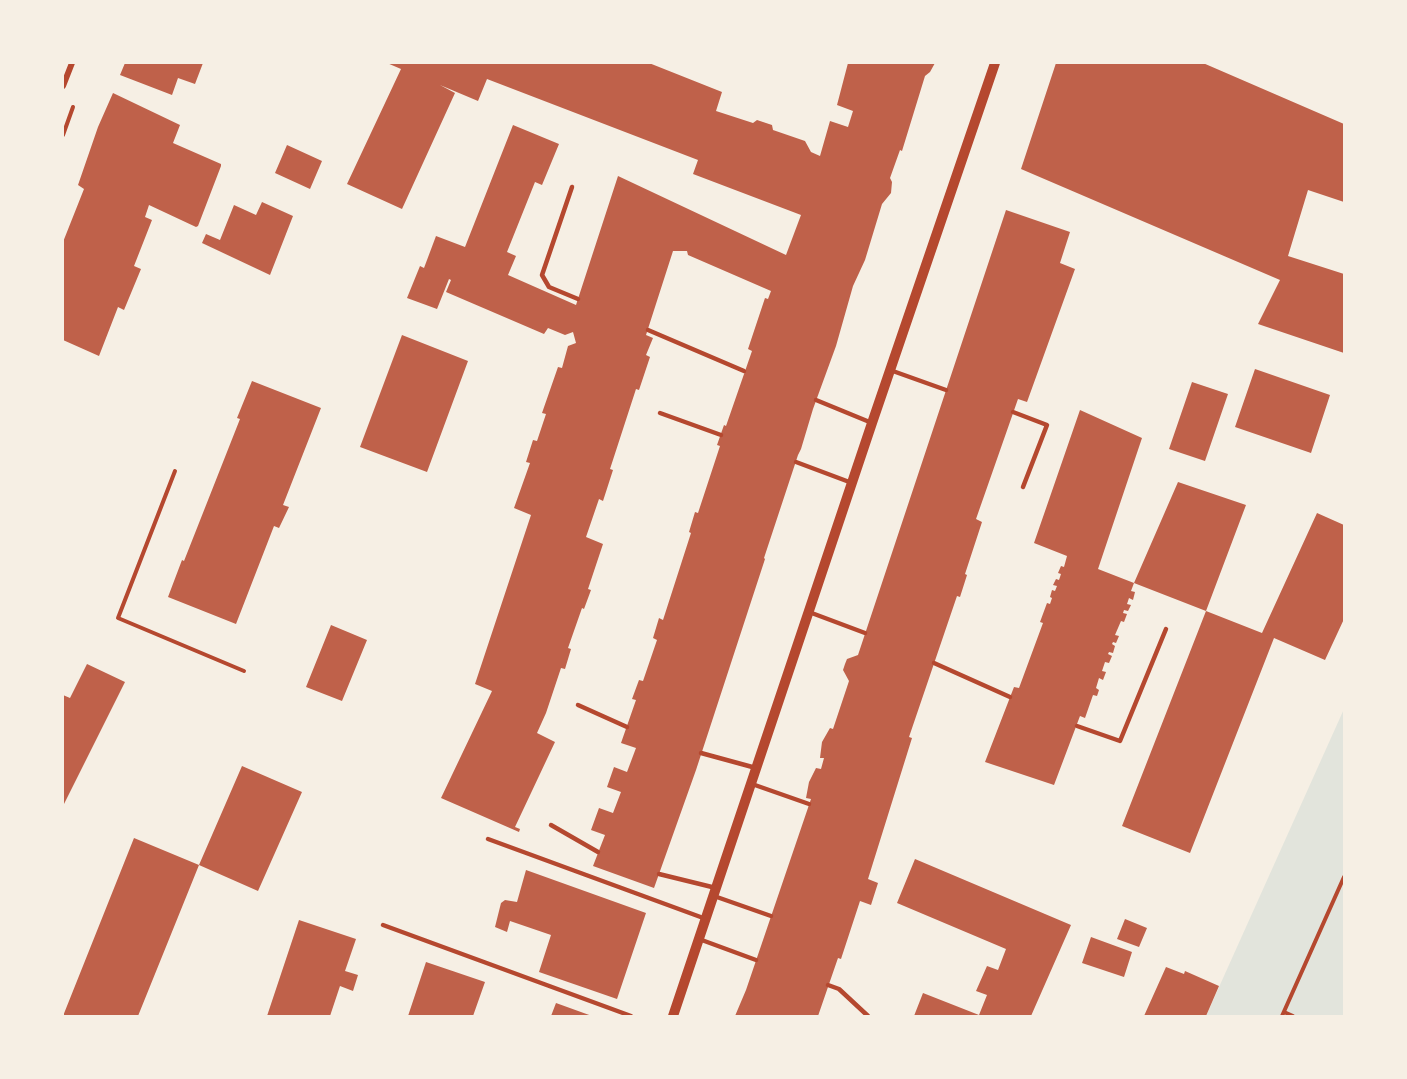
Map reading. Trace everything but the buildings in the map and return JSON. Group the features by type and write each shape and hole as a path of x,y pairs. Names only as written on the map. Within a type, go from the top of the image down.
{"street":[{"path":"63,86 72,63"},
{"path":"673,1016 995,63"}],"lane":[{"path":"572,187 542,275 549,287 578,299"},
{"path":"648,330 744,371"},
{"path":"890,370 946,390"},
{"path":"816,400 872,423"},
{"path":"1013,412 1047,425 1023,487"},
{"path":"660,413 721,435"},
{"path":"796,462 852,483"},
{"path":"809,612 865,633"},
{"path":"1077,726 1120,741 1166,629"},
{"path":"934,663 1010,697"},
{"path":"578,705 627,727"},
{"path":"701,753 756,768"},
{"path":"751,784 809,804"},
{"path":"550,825 598,852"},
{"path":"488,839 706,919"},
{"path":"659,874 715,892 771,916"},
{"path":"383,925 631,1016"},
{"path":"699,939 756,960"},
{"path":"828,986 839,989 868,1016"}],"path":[{"path":"175,471 118,618 244,671"},
{"path":"1293,1016 1283,1014 1344,877"}],"shaded area":[{"path":"1344,709 1344,1016 1206,1016"}]}
